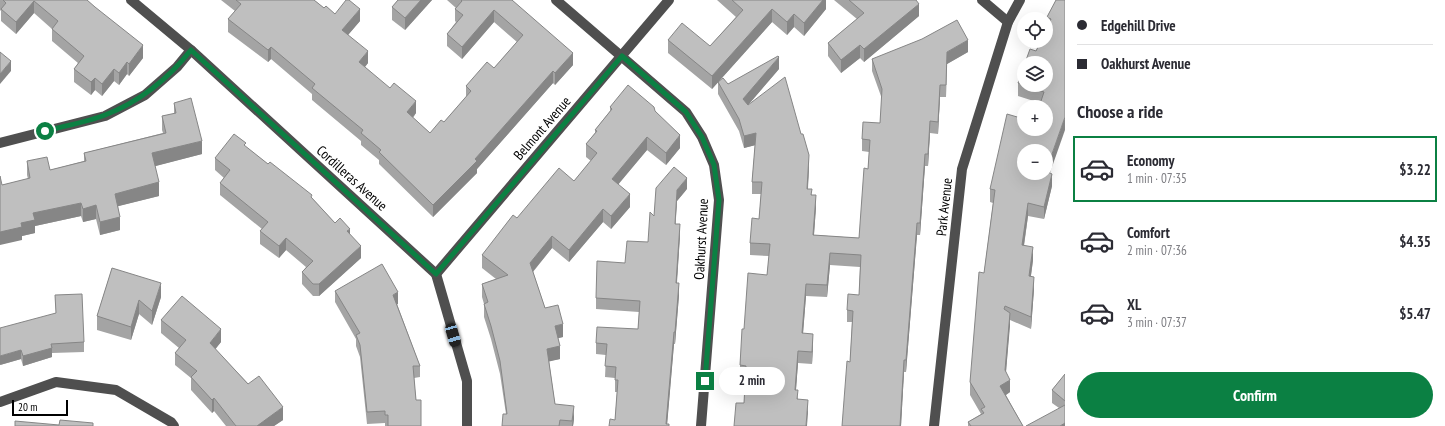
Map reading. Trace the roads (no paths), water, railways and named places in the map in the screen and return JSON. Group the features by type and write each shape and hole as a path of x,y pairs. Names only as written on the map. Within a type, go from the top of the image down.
{"street":[{"name":"Cordilleras Avenue","path":"131,0 191,50 436,274"},
{"name":"Oakhurst Avenue","path":"556,0 686,112 702,137 714,165 719,200 701,426"},
{"name":"Belmont Avenue","path":"436,274 669,0"},
{"path":"982,0 1008,22"},
{"name":"Park Avenue","path":"934,426 962,169 1008,22 1020,0"},
{"path":"0,143 105,116 144,95 177,67 191,50"},
{"path":"436,274 467,381 467,426"},
{"path":"0,402 56,382 116,390 171,422 174,426"}]}
